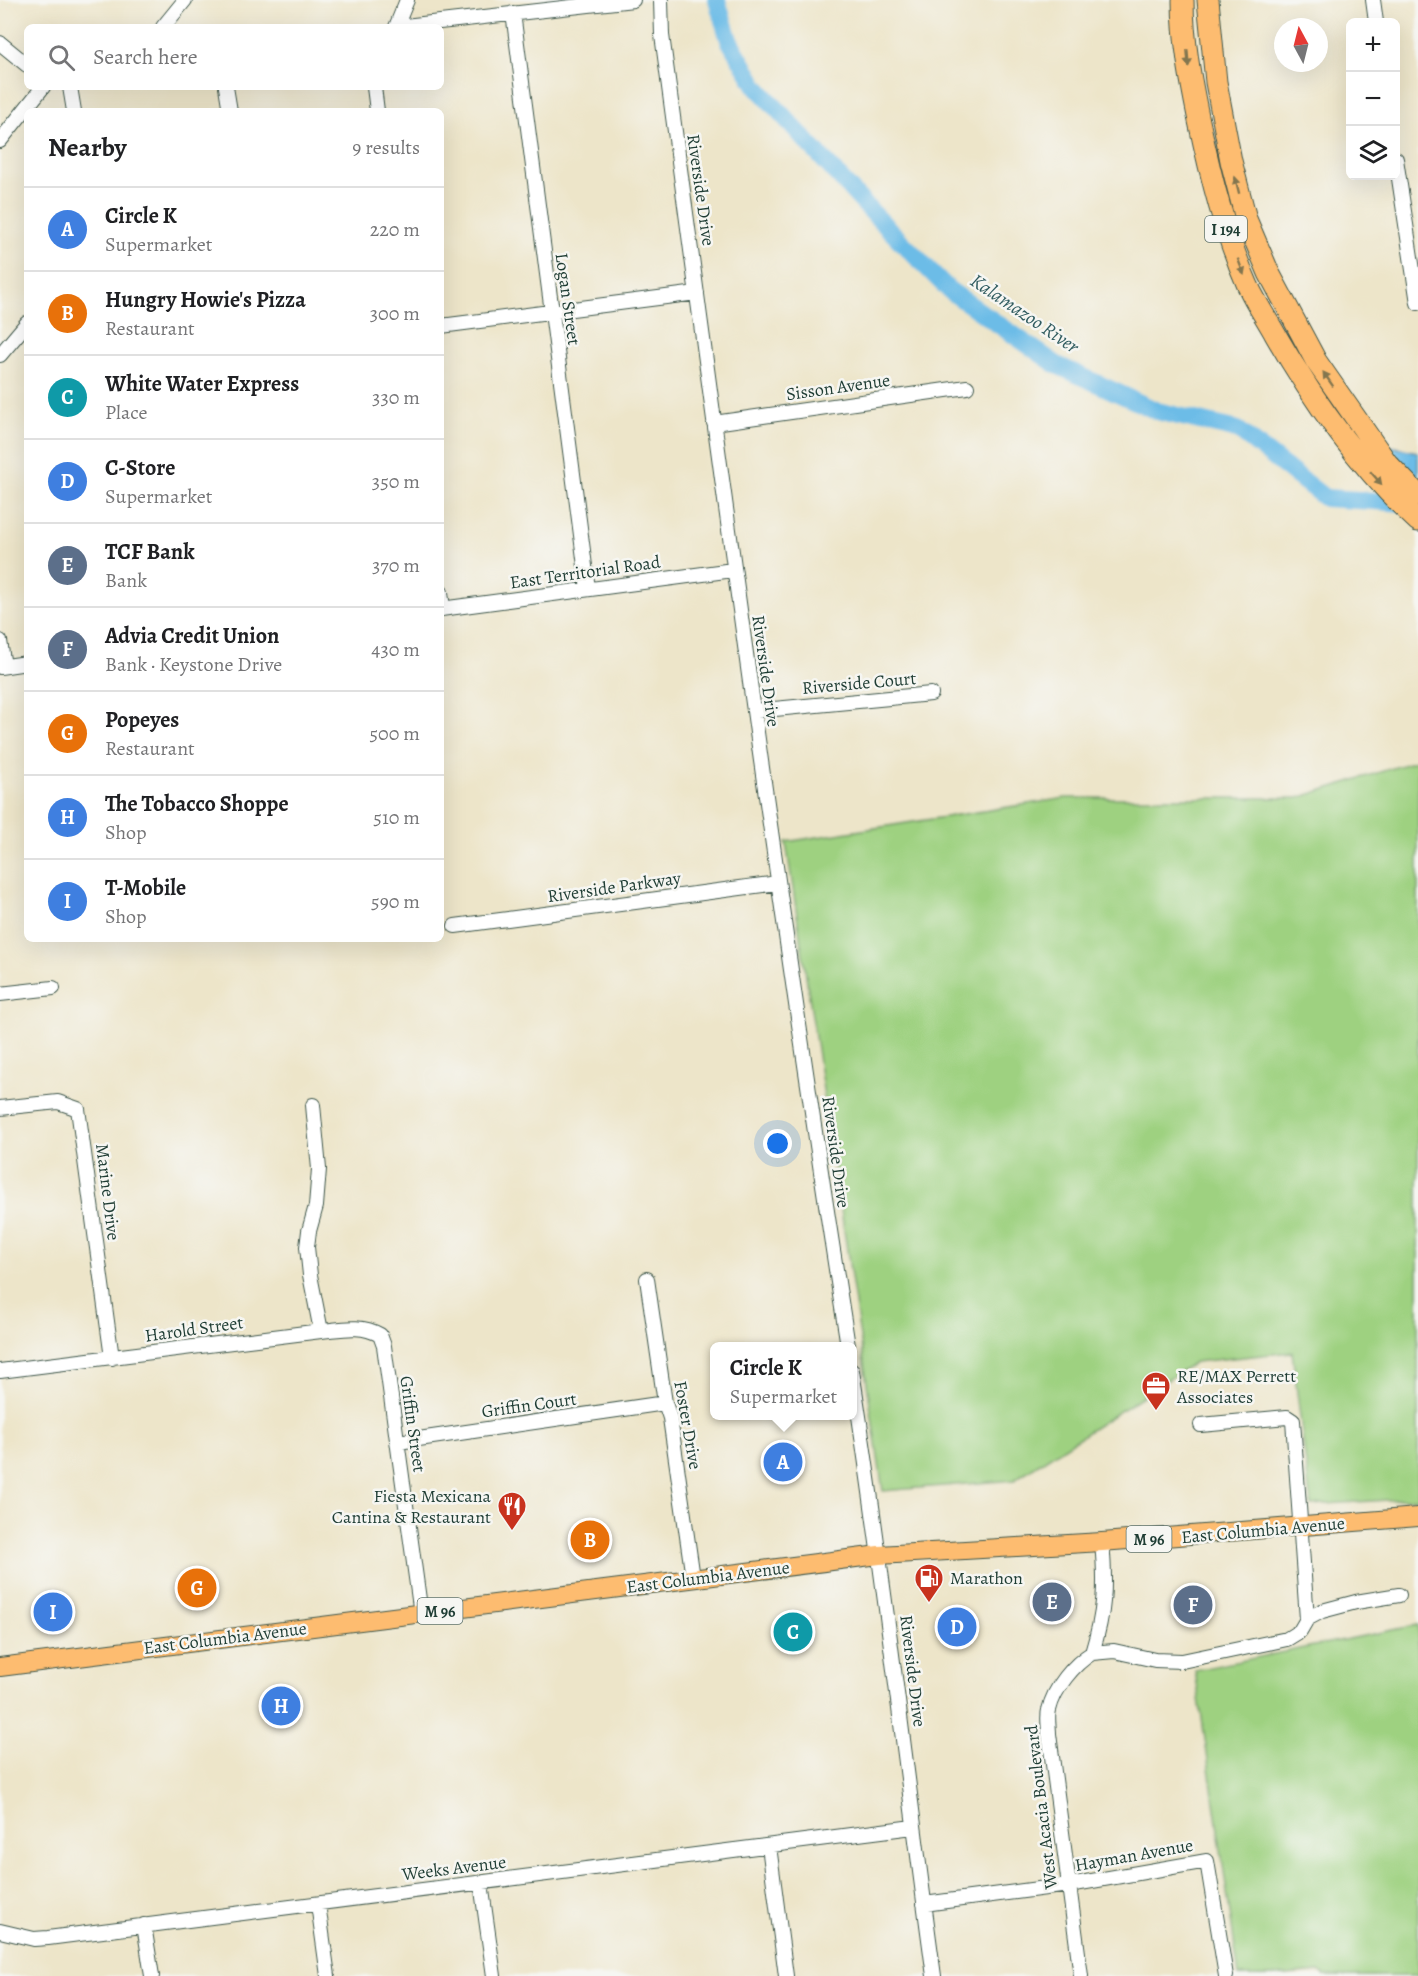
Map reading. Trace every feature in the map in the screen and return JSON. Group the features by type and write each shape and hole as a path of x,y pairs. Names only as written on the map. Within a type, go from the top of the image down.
{"highway":[{"name":"I 194","path":"1183,0 1190,78 1209,170 1227,233 1249,288 1295,369 1355,455 1387,492 1418,521"},
{"name":"I 194","path":"1208,0 1216,82 1231,161 1246,219 1269,273 1316,361 1387,463 1418,495"}],"main road":[{"name":"East Columbia Avenue","path":"0,1667 879,1555 1102,1542 1418,1517"}],"street":[{"path":"165,24 184,0"},
{"path":"397,24 407,0"},
{"path":"421,24 633,0"},
{"name":"Riverside Drive","path":"661,0 662,35 733,570 847,1342"},
{"path":"1373,0 1375,18"},
{"name":"Logan Street","path":"513,13 588,590"},
{"path":"0,44 24,63"},
{"path":"26,108 41,90"},
{"path":"70,90 74,108"},
{"path":"226,90 230,108"},
{"path":"374,90 377,108"},
{"path":"0,141 24,111"},
{"path":"1399,180 1418,303"},
{"path":"444,326 697,293"},
{"path":"0,355 24,327"},
{"name":"Sisson Avenue","path":"714,423 967,387"},
{"name":"East Territorial Road","path":"444,609 733,570"},
{"path":"0,641 2,667 24,663"},
{"name":"Riverside Court","path":"754,711 932,694"},
{"name":"Riverside Parkway","path":"456,926 778,884"},
{"path":"0,994 53,988"},
{"name":"Marine Drive","path":"0,1108 58,1102 78,1109 112,1358"},
{"path":"313,1105 319,1169 316,1206 307,1247 321,1330"},
{"name":"Foster Drive","path":"647,1279 693,1578"},
{"name":"Harold Street","path":"0,1371 356,1327 371,1329 380,1335 384,1346"},
{"name":"Griffin Street","path":"384,1346 422,1614"},
{"name":"Griffin Court","path":"398,1442 665,1403"},
{"name":"Riverside Drive","path":"857,1405 934,1976"},
{"path":"1201,1425 1287,1417 1293,1421 1307,1619"},
{"name":"West Acacia Boulevard","path":"1081,1976 1048,1712 1056,1690 1084,1658 1092,1653 1102,1622 1106,1594 1102,1542"},
{"path":"1092,1653 1114,1651 1155,1660 1182,1661 1287,1640 1300,1631 1307,1619 1322,1611 1356,1602 1399,1595"},
{"name":"Weeks Avenue","path":"0,1931 34,1939 913,1827"},
{"path":"769,1845 786,1976"},
{"name":"Hayman Avenue","path":"924,1904 1069,1885 1207,1861 1226,1976"},
{"path":"481,1883 494,1976"},
{"path":"318,1904 328,1976"},
{"path":"144,1925 152,1976"}],"green space":[{"path":"1418,760 1418,1498 1311,1505 1292,1352 1195,1362 1014,1480 883,1491 786,842 1066,798 1298,798"},
{"path":"1418,1625 1418,1976 1325,1976 1319,1972 1239,1976 1195,1670"}],"water":[{"path":"1386,445 1418,452 1418,479"}],"waterway":[{"name":"Kalamazoo River","path":"717,0 729,40 756,86 864,204 949,290 1057,365 1157,411 1238,430 1325,498 1407,503"}],"place":[{"name":"RE/MAX Perrett Associates","path":"1156,1412"},
{"name":"Circle K","path":"783,1462"},
{"name":"Fiesta Mexicana Cantina & Restaurant","path":"512,1532"},
{"name":"Hungry Howie's Pizza","path":"590,1540"},
{"name":"Popeyes","path":"197,1588"},
{"name":"TCF Bank","path":"1052,1602"},
{"name":"Marathon","path":"929,1604"},
{"name":"Advia Credit Union","path":"1193,1605"},
{"name":"T-Mobile","path":"53,1612"},
{"name":"C-Store","path":"957,1627"},
{"name":"White Water Express","path":"793,1632"},
{"name":"The Tobacco Shoppe","path":"281,1706"}]}
